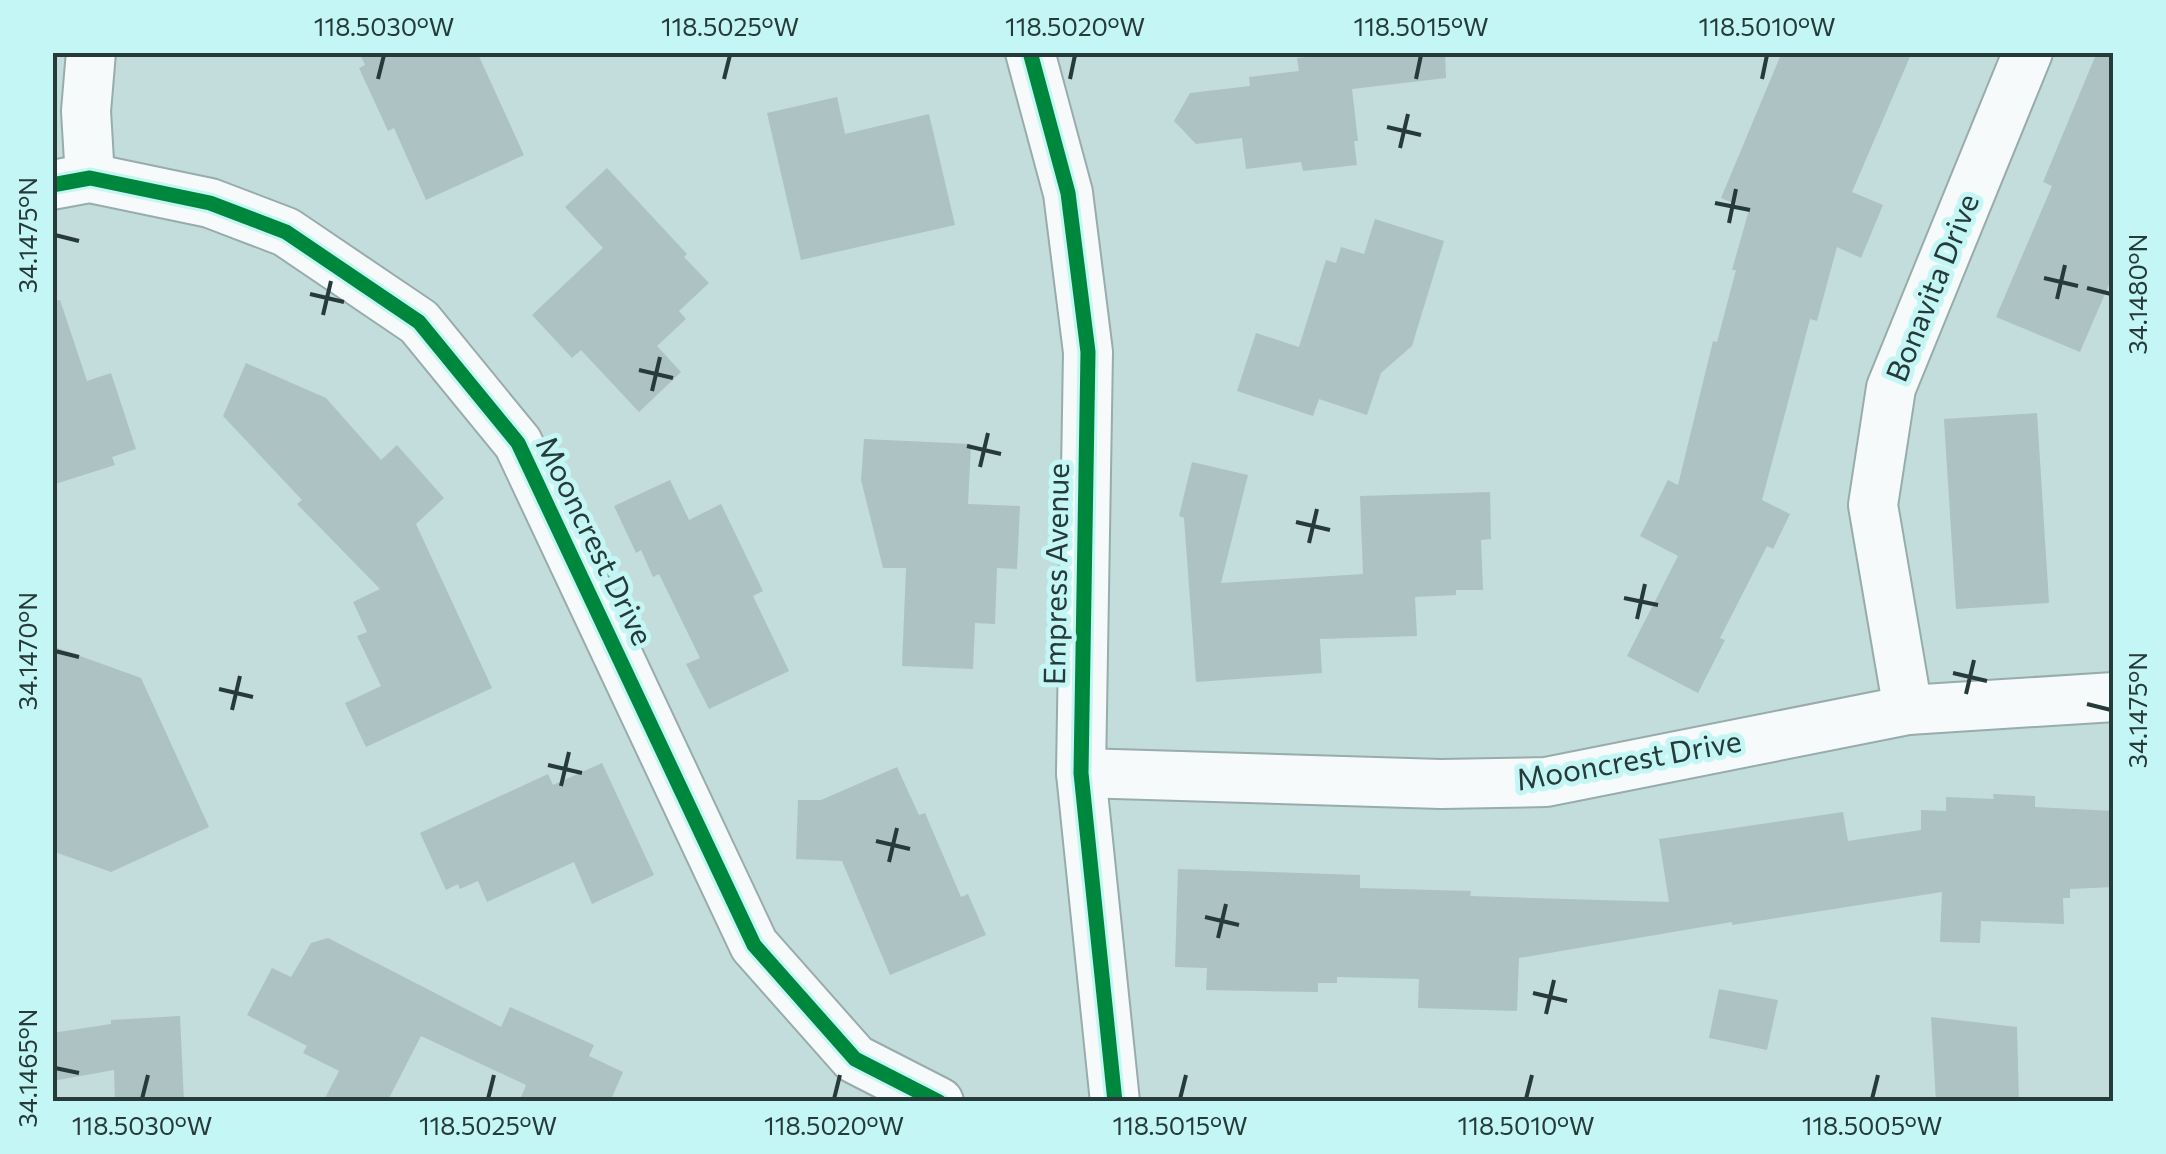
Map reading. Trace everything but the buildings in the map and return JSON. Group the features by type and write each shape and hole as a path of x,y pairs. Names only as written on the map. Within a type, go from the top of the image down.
{"street":[{"path":"71,182 86,111 92,52"},
{"name":"Empress Avenue","path":"1030,52 1068,193 1088,352 1080,773 1116,1102"},
{"name":"Bonavita Drive","path":"1908,710 1873,505 1890,388 2028,52"},
{"name":"Mooncrest Drive","path":"71,182 210,203 286,232 419,322 518,443 754,945 856,1059 939,1102"},
{"name":"Mooncrest Drive","path":"1080,773 1441,784 1546,782 1908,710 2114,697"}],"cycle path":[{"path":"1030,52 1068,193 1088,352 1081,773 1115,1102"},
{"path":"52,185 90,178 210,203 286,232 419,322 518,443 754,945 855,1059 939,1102"}]}
